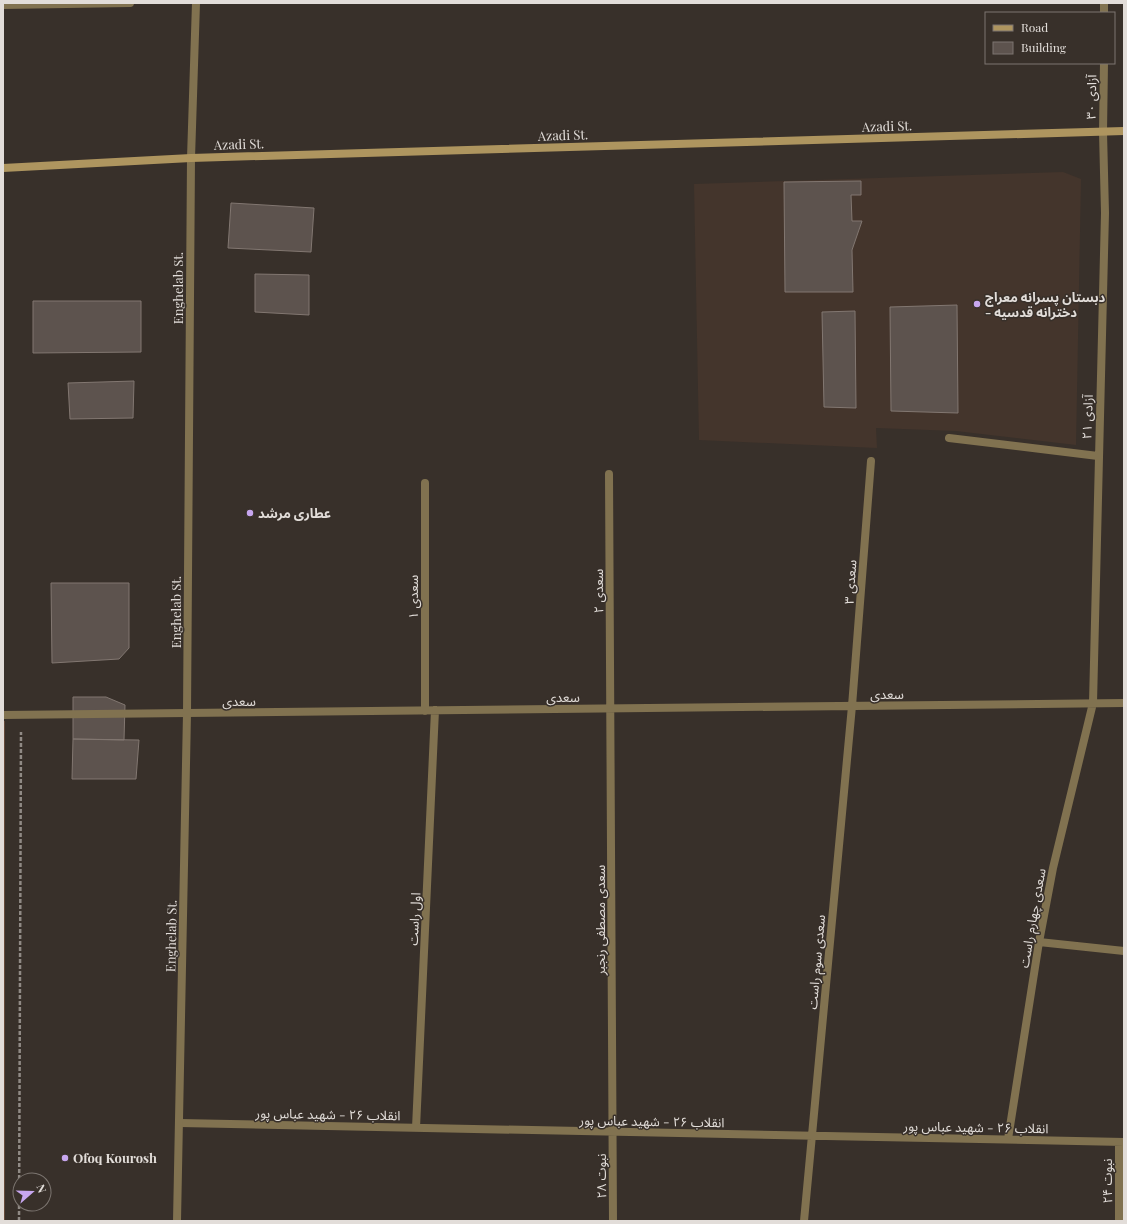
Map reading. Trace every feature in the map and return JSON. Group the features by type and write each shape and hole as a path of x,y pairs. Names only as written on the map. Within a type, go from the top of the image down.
{"main road":[{"name":"Azadi St.","path":"3,168 191,158 1124,131"}],"street":[{"path":"3,5 130,3"},
{"name":"Enghelab St.","path":"177,1221 187,713 191,158 196,3"},
{"name":"آزادی ۳۰","path":"1103,132 1104,64"},
{"name":"آزادی ۲۱","path":"1093,703 1105,213 1103,132"},
{"path":"950,438 1098,456"},
{"name":"سعدی ۳","path":"852,706 871,461"},
{"name":"سعدی ۲","path":"609,474 611,708"},
{"name":"سعدی ۱","path":"425,483 425,711"},
{"name":"سعدی چهارم راست","path":"1008,1139 1039,942 1053,868 1093,703"},
{"name":"سعدی","path":"3,715 1124,703"},
{"name":"سعدی سوم راست","path":"804,1221 852,706"},
{"name":"سعدی مصطفی رنجبر","path":"611,708 613,1132"},
{"name":"اول راست","path":"416,1128 435,710"},
{"path":"1039,942 1124,951"},
{"name":"انقلاب ۲۶ - شهید عباس پور","path":"180,1124 1122,1142"},
{"name":"نبوت ۲۸","path":"613,1132 613,1221"},
{"name":"نبوت ۲۴","path":"1119,1221 1122,1142"}],"path":[{"path":"19,1221 21,715"}],"shaded area":[{"path":"1063,172 1081,179 1076,445 956,431 876,428 877,448 699,440 694,184"},
{"path":"3,721 5,721 5,1221 3,1221"}],"building":[{"path":"861,181 861,195 851,195 852,221 862,221 852,250 853,292 785,292 784,182"},
{"path":"231,203 314,208 311,252 228,248"},
{"path":"255,274 309,275 309,315 255,312"},
{"path":"33,301 141,301 141,352 33,353"},
{"path":"957,305 958,413 891,411 890,307"},
{"path":"855,311 856,408 824,407 822,312"},
{"path":"134,381 133,418 70,419 68,383"},
{"path":"51,583 129,583 129,648 119,659 52,663"},
{"path":"73,697 106,697 125,705 124,740 73,739"},
{"path":"73,739 139,740 136,779 72,779"}],"place":[{"name":"دبستان پسرانه معراج - دخترانه قدسیه","path":"977,304"},
{"name":"عطاری مرشد","path":"250,513"},
{"name":"Ofoq Kourosh","path":"65,1158"}]}
